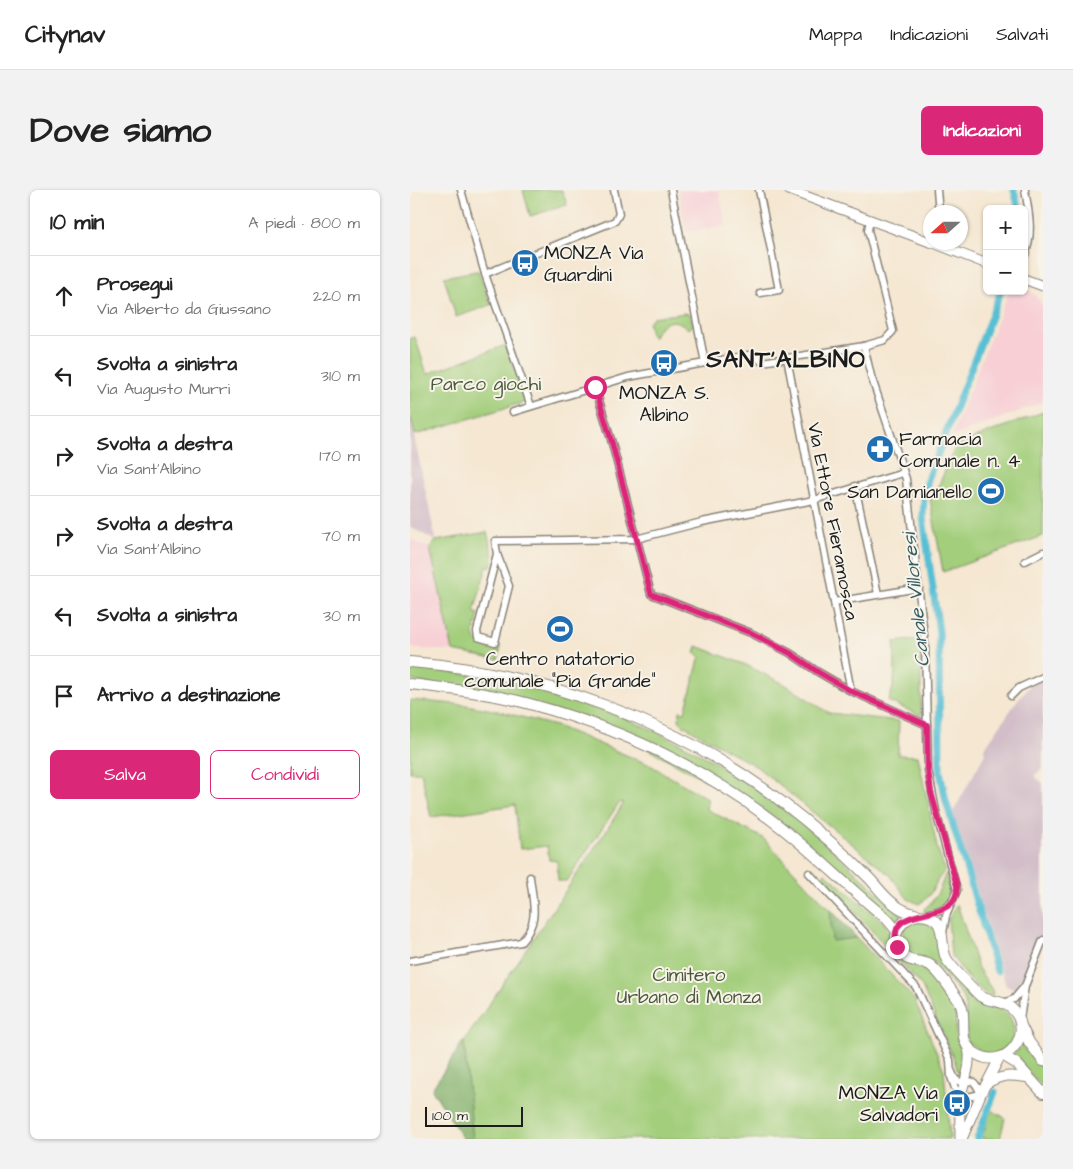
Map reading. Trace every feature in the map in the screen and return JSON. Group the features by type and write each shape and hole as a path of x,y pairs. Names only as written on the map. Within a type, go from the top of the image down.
{"main road":[{"path":"410,662 489,672 600,704 676,737 747,777 781,802 839,850 893,903 905,911 935,920 941,927 947,960 980,996 1004,1003 1013,1010 1029,1042 1043,1060"},
{"path":"410,684 528,703 621,734 661,751 723,786 773,821 887,919 897,932"},
{"path":"920,915 904,920 897,932 896,944 902,955 912,961 931,966 946,981 961,1004 964,1016 962,1033 968,1046 982,1057 993,1059 1002,1057 1017,1044 1020,1024"},
{"path":"1002,1057 1015,1063 1043,1093"}],"street":[{"path":"461,190 485,274 531,406"},
{"path":"485,274 615,220 619,214 614,190"},
{"path":"671,190 705,363"},
{"path":"759,190 779,290 760,293"},
{"path":"789,190 923,239"},
{"path":"937,190 938,205"},
{"path":"1024,190 1030,222 1026,250"},
{"path":"513,412 628,377 754,354 762,362 864,346 885,340 893,331 868,230 870,220"},
{"path":"954,250 983,262"},
{"path":"1028,280 1043,286"},
{"path":"864,346 871,376 906,478 925,644 928,770 931,792 957,886 956,895 946,919 943,936"},
{"name":"Via Ettore Fieramosca","path":"787,358 851,691"},
{"path":"595,387 612,443 651,594 757,636 790,653 851,691 927,725"},
{"path":"497,554 477,631 478,637 495,642 509,586 494,541 636,539 702,522 814,500 903,473"},
{"path":"855,486 878,594"},
{"path":"1025,560 1043,552"},
{"path":"834,602 919,588"},
{"path":"1011,696 1019,688 1043,677"},
{"path":"808,873 916,987 950,1060 955,1088 962,1095 970,1097 981,1094"},
{"path":"410,961 521,942 529,933 534,923 530,877"},
{"path":"920,915 938,912 952,902"},
{"path":"1020,1024 1025,986 1043,940"},
{"path":"1004,1003 1014,1000 1025,986"},
{"path":"961,1139 960,1114 962,1095 970,1065 968,1046"},
{"path":"961,1139 986,1084 1002,1057"},
{"path":"952,1070 955,1079 960,1082 971,1081 976,1083 981,1094"},
{"path":"986,1084 1002,1076 1013,1075 1029,1078"}],"shaded area":[{"path":"678,190 719,190 726,226 686,232"},
{"path":"1028,291 1033,293 1043,305 1043,402 951,437 1007,295 1028,295"},
{"path":"410,413 415,441 436,541 410,527"},
{"path":"410,539 430,548 453,651 410,648"},
{"path":"1043,679 1043,768 1034,776 1043,783 1043,933 1032,954 1018,990 1006,986 953,812 985,754 984,749 1017,701 1030,686"}],"green space":[{"path":"523,190 562,190 567,205 530,216"},
{"path":"478,271 491,305 456,317 444,277"},
{"path":"690,314 693,326 688,329 678,322 669,322 660,327 654,337 652,337 648,323 653,317"},
{"name":"Parco giochi","path":"415,337 427,374 506,345 525,402 415,435 410,413 410,338"},
{"name":"San Damianello","path":"1043,412 1043,536 943,572 930,499 940,495 938,487 956,445"},
{"path":"487,532 493,556 491,567 487,566 474,612 479,614 474,633 476,641 501,647 498,660 453,651 430,548 436,541"},
{"path":"921,639 921,716 888,701 894,680 894,642"},
{"path":"697,646 744,664 786,685 829,713 899,721 898,755 918,756 937,847 945,871 928,897 919,904 908,899 889,874 757,767 683,725 679,720 680,711 685,712 700,656 695,654"},
{"path":"410,667 460,673 559,695 607,711 699,753 742,779 800,821 902,915 896,923 776,818 593,719 410,680"},
{"name":"Cimitero Urbano di Monza","path":"410,700 466,705 503,712 559,727 650,765 708,799 706,809 763,838 914,999 944,1070 950,1139 463,1139 432,1089 624,802 619,803 567,881 558,881 557,861 549,860 547,846 520,849 515,805 431,817 421,772 410,772"},
{"path":"825,873 884,923 889,931 893,947 905,963 928,971 936,978 952,999 956,1015 956,1034 966,1062 962,1080 959,1078 955,1062 921,985 822,876"},
{"path":"945,875 947,875 950,890 948,901 943,906 925,913 924,909 935,898"},
{"path":"957,904 978,968 992,990 993,994 990,996 968,978 951,955 948,920"},
{"path":"830,909 857,938 832,941"},
{"path":"919,919 932,924 935,929 940,941 944,965 978,1001 1001,1009 1009,1015 1014,1033 1005,1050 988,1055 967,1042 965,1002 960,993 934,962 913,956 904,947 902,941 904,929 908,924"},
{"path":"464,1040 473,1139 463,1139 432,1089"},
{"path":"1023,1044 1024,1049 1043,1069 1043,1086 1011,1058"},
{"path":"990,1109 1005,1118 1000,1139 982,1139"}],"waterway":[{"name":"Canale Villoresi","path":"1014,190 1018,205"},
{"name":"Canale Villoresi","path":"997,971 946,801 940,771 939,632 923,517 928,479 999,295"},
{"name":"Canale Villoresi","path":"977,1139 995,1092"}],"place":[{"name":"MONZA Via Guardini","path":"525,263"},
{"name":"MONZA S. Albino","path":"664,363"},
{"name":"Farmacia Comunale n. 4","path":"880,449"},
{"name":"San Damianello","path":"991,491"},
{"name":"Centro natatorio comunale \"Pia Grande\"","path":"560,629"},
{"name":"MONZA Via Salvadori","path":"957,1103"}],"district":[{"name":"SANT'ALBINO","path":"786,359"}],"route":[{"path":"595,387 612,443 651,594 770,642 851,691 927,725 928,770 931,792 957,886 957,893 952,902 944,909 931,914 912,916 902,922 897,930 897,947"}]}
